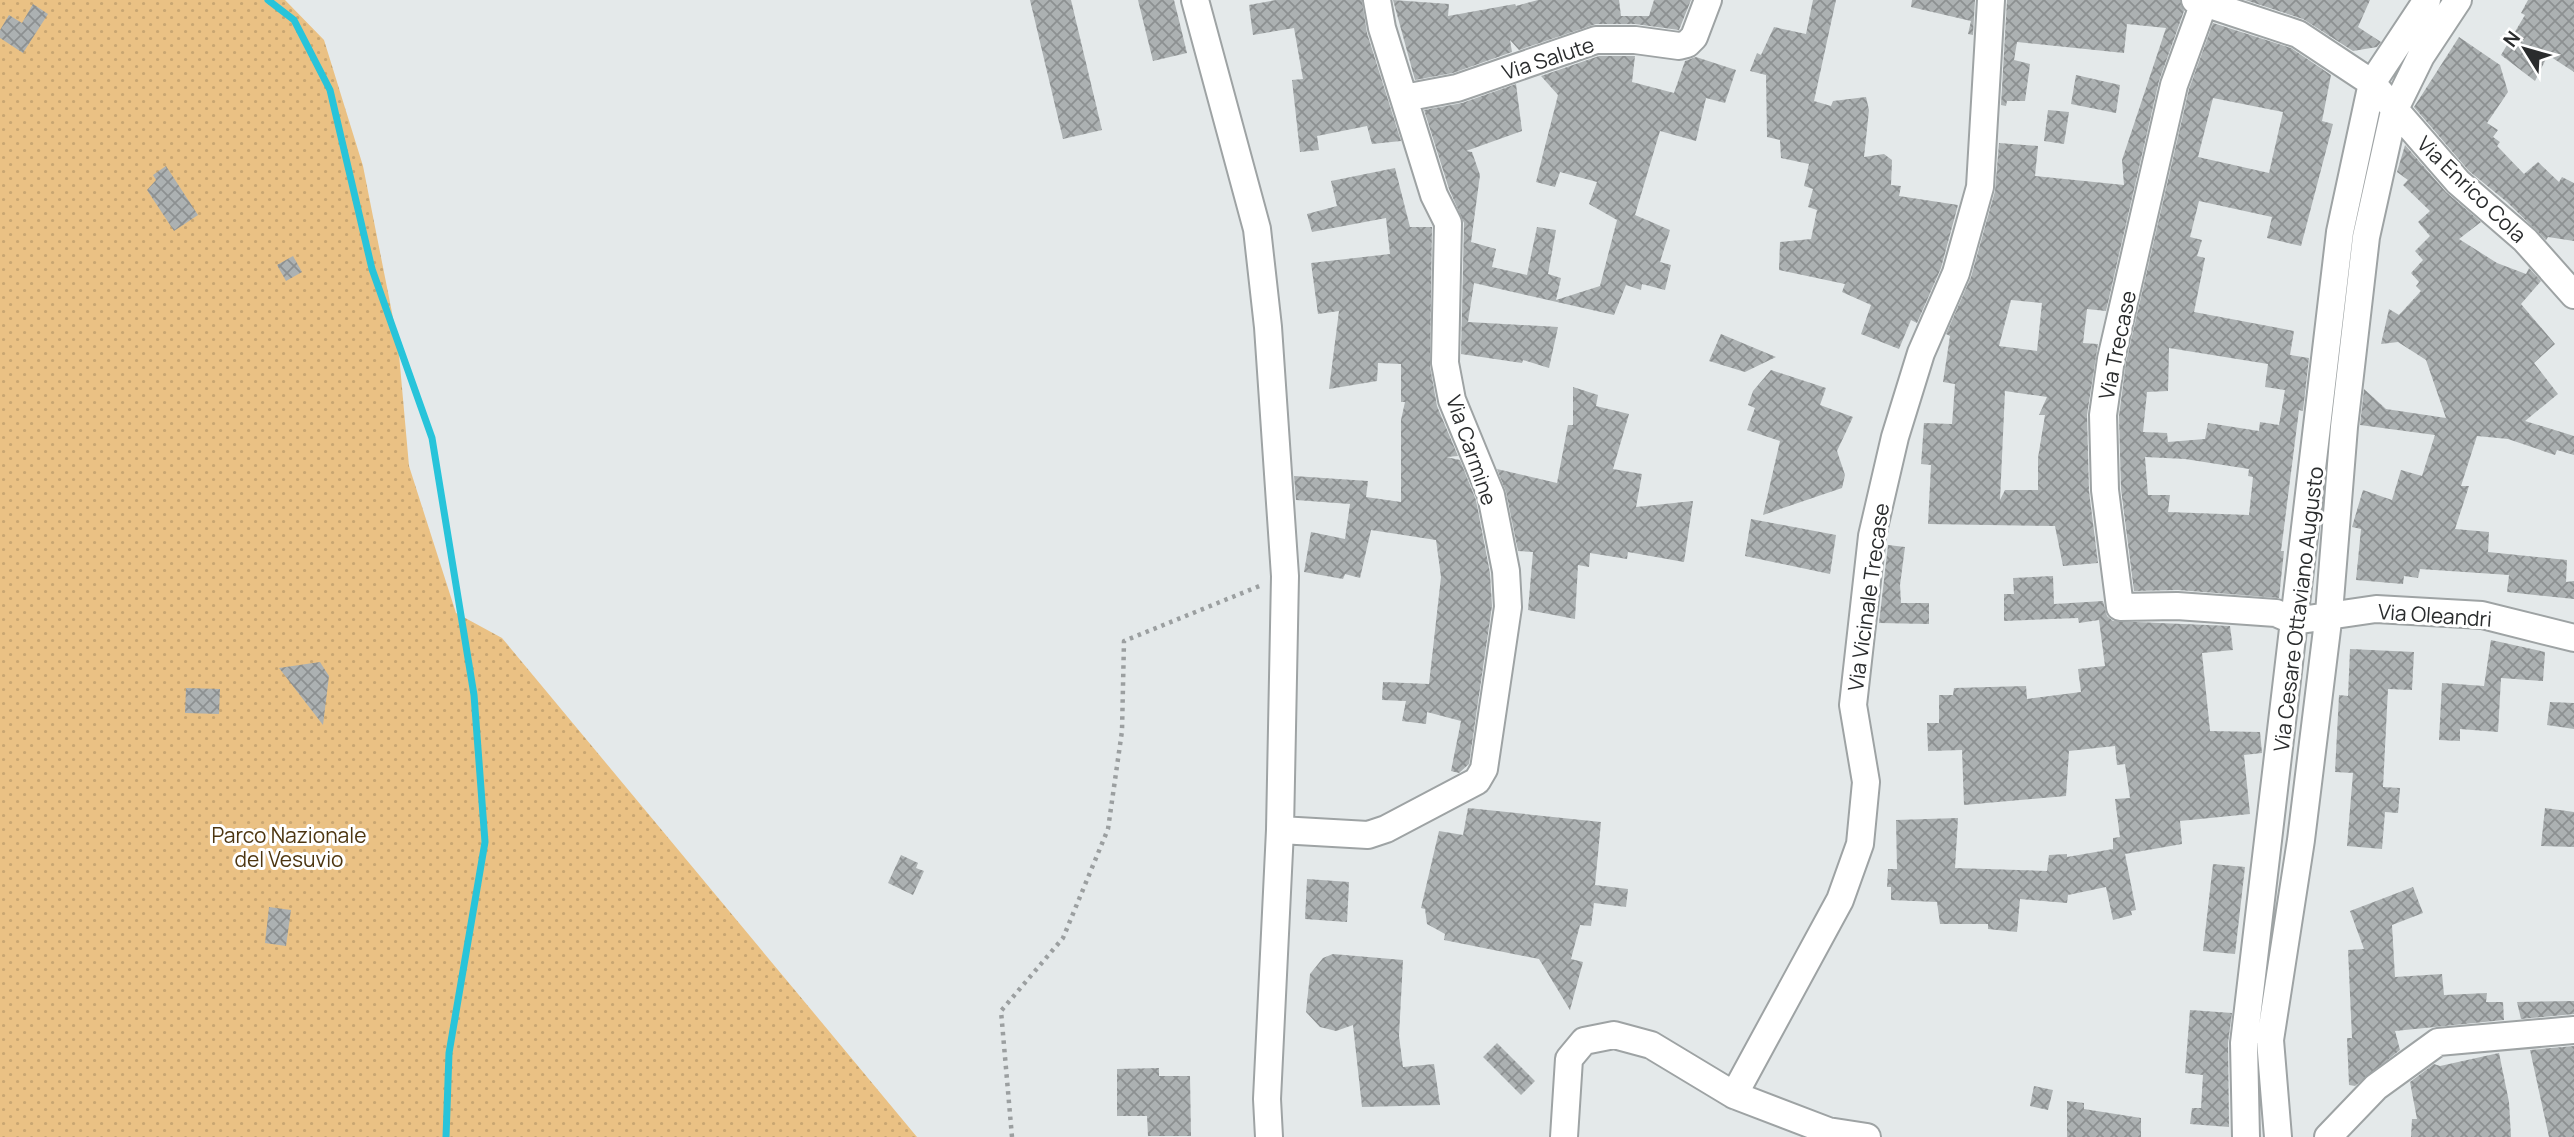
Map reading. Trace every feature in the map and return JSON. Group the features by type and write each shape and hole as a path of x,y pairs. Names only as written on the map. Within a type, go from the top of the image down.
{"street":[{"path":"1195,0 1257,229 1268,327 1285,576 1280,830 1267,1099 1269,1137"},
{"name":"Via Carmine","path":"1280,830 1368,835 1386,829 1476,781 1484,769 1508,607 1506,571 1491,495 1452,400 1445,363 1448,223 1434,195 1382,28 1377,0"},
{"name":"Via Salute","path":"1404,98 1457,88 1596,40 1635,40 1679,46 1686,44 1694,37 1708,0"},
{"name":"Via Vicinale Trecase","path":"1734,1095 1840,900 1860,844 1866,782 1853,705 1872,536 1899,425 1921,353 1956,273 1980,187 1991,0"},
{"path":"2372,82 2427,0"},
{"name":"Via Cesare Ottaviano Augusto","path":"2278,1137 2270,1040 2301,839 2329,613 2344,427 2366,237 2394,111 2421,55 2458,0"},
{"name":"Via Enrico Cola","path":"2201,1 2298,34 2372,82 2394,111 2458,182 2525,240 2574,295"},
{"name":"Via Trecase","path":"2201,1 2174,85 2111,359 2103,415 2105,489 2115,578 2120,607 2177,606 2276,613 2294,621"},
{"name":"Via Cesare Ottaviano Augusto","path":"2246,1137 2244,1043 2340,232 2372,82"},
{"name":"Via Oleandri","path":"2294,621 2329,613 2376,609 2482,615 2574,638"},
{"path":"2328,1137 2376,1087 2438,1042 2574,1030"},
{"path":"1564,1137 1569,1059 1584,1041 1614,1035 1651,1045 1734,1095 1828,1131 1867,1137"}],"path":[{"path":"1012,1137 1002,1011 1063,938 1108,829 1122,731 1124,641 1285,576"}],"green space":[{"name":"Parco Nazionale del Vesuvio","path":"0,0 285,0 324,40 363,166 398,343 409,466 456,613 502,638 917,1137 0,1137"}],"building":[{"path":"1030,0 1071,0 1102,130 1063,139"},
{"path":"1138,0 1174,0 1187,53 1153,61"},
{"path":"1276,0 1362,0 1367,33 1401,141 1372,144 1367,126 1317,136 1319,150 1300,152 1292,80 1303,79 1294,28 1253,35 1249,5"},
{"path":"1393,0 1449,4 1448,16 1538,0 1619,0 1621,16 1649,16 1654,0 1691,0 1679,30 1635,24 1596,24 1519,50 1510,40 1512,52 1453,73 1415,80"},
{"path":"1813,0 1836,0 1814,101 1831,106 1833,101 1866,97 1869,110 1864,157 1884,154 1892,160 1891,185 1901,186 1899,196 1958,205 1941,268 1917,323 1911,320 1899,349 1861,334 1871,305 1842,292 1845,284 1779,270 1780,242 1811,239 1817,210 1808,207 1813,189 1804,186 1809,164 1781,158 1780,140 1767,137 1766,75 1750,71 1757,53 1761,55 1774,27 1806,34"},
{"path":"1912,0 1975,0 1973,35 1968,34 1971,21 1911,7"},
{"path":"2007,0 2180,0 2184,11 2159,81 2106,311 2087,309 2083,343 2098,344 2087,415 2089,491 2098,563 2063,566 2055,526 1928,524 1931,465 1921,464 1924,423 1952,424 1955,384 1943,382 1950,336 1946,334 1971,277 1995,191 1999,143 2038,146 2035,176 2124,185 2122,160 2166,28 2127,24 2124,53 2017,42 2014,60 2030,64 2025,101 2007,101 2006,106 2001,105","holes":["2011,300 2042,303 2037,351 1999,346","2005,391 2047,397 2039,415 2045,415 2038,458 2038,490 2005,490 2000,500"]},
{"path":"2245,0 2370,0 2358,27 2381,42 2377,47 2353,51 2303,19"},
{"path":"2528,0 2574,0 2574,72 2548,55 2535,81 2501,55 2525,15 2521,13"},
{"path":"33,4 48,14 23,53 0,38 0,30 9,15 22,23"},
{"path":"2213,23 2291,48 2331,75 2322,121 2333,124 2301,246 2267,238 2272,217 2199,201 2190,237 2202,240 2197,256 2205,258 2194,312 2294,331 2290,355 2309,358 2303,411 2299,410 2281,551 2284,551 2279,598 2178,590 2134,591 2121,489 2119,416 2126,362 2189,89","holes":["2213,98 2283,112 2269,173 2198,157","2169,348 2268,364 2265,387 2285,390 2279,425 2260,422 2259,431 2208,423 2205,439 2168,442 2167,433 2143,432 2147,392 2168,391","2145,457 2185,459 2249,469 2248,476 2253,477 2249,515 2168,512 2170,495 2148,495"]},
{"path":"2459,37 2500,65 2508,92 2487,123 2498,130 2493,137 2500,142 2497,146 2524,174 2538,162 2559,182 2562,177 2574,183 2574,241 2548,237 2546,240 2507,202 2469,171 2414,107"},
{"path":"1599,56 1635,56 1632,82 1674,93 1685,61 1696,57 1736,70 1725,103 1706,98 1696,141 1660,131 1635,215 1670,230 1660,262 1671,265 1665,290 1642,284 1641,290 1626,285 1614,315 1474,283 1468,322 1558,327 1549,368 1523,360 1522,363 1461,354 1464,223 1449,189 1424,110 1462,103 1516,84 1522,131 1466,151 1472,152 1480,175 1471,242 1496,249 1492,267 1527,275 1537,227 1556,230 1548,274 1561,278 1556,300 1600,286 1617,220 1589,204 1597,182 1560,172 1555,187 1536,182 1558,95 1541,76"},
{"path":"2076,75 2120,85 2116,113 2071,104"},
{"path":"2048,110 2069,112 2064,144 2044,141"},
{"path":"2405,145 2446,192 2481,222 2459,239 2497,263 2526,274 2529,268 2541,281 2521,304 2555,344 2534,363 2558,394 2525,421 2574,436 2574,455 2557,450 2555,455 2508,439 2477,436 2461,486 2469,486 2455,529 2489,532 2488,552 2567,560 2566,582 2574,581 2574,599 2507,592 2509,575 2420,569 2418,578 2404,576 2403,584 2356,580 2361,529 2352,527 2363,490 2392,500 2401,470 2422,476 2435,435 2360,425 2364,389 2386,409 2446,418 2426,360 2398,342 2381,344 2389,309 2399,315 2421,291 2416,286 2419,282 2411,273 2423,260 2415,251 2430,236 2418,222 2430,211 2403,185 2408,180 2397,172"},
{"path":"166,166 198,215 174,231 147,190 156,180 153,175"},
{"path":"1395,168 1410,227 1432,227 1430,366 1437,406 1458,456 1446,457 1460,460 1476,500 1490,573 1492,606 1469,764 1459,773 1451,771 1461,721 1427,712 1426,724 1402,721 1406,701 1382,700 1383,682 1429,684 1441,577 1436,540 1371,530 1360,578 1345,574 1343,579 1304,572 1311,532 1345,539 1350,504 1296,500 1294,476 1368,481 1366,497 1401,502 1401,420 1405,402 1401,402 1401,364 1378,363 1377,381 1329,389 1339,311 1318,314 1311,263 1390,254 1386,218 1312,232 1307,214 1337,206 1331,181"},
{"path":"293,256 302,272 286,281 277,265"},
{"path":"1721,334 1776,357 1745,372 1709,361"},
{"path":"1771,370 1826,388 1820,405 1853,417 1837,451 1845,475 1842,488 1763,515 1780,441 1747,430 1755,408 1748,405 1753,391"},
{"path":"1573,387 1598,395 1596,406 1629,414 1613,469 1642,474 1636,507 1693,501 1684,562 1628,552 1627,559 1590,553 1589,567 1578,565 1575,619 1528,610 1533,552 1518,551 1506,492 1497,469 1557,483 1568,425 1573,425"},
{"path":"1751,519 1836,535 1830,574 1745,556"},
{"path":"1888,545 1905,547 1900,585 1901,603 1929,603 1929,624 1879,623"},
{"path":"2053,576 2054,604 2103,601 2107,616 2113,621 2230,626 2233,650 2202,653 2210,731 2260,732 2262,753 2244,755 2250,814 2180,821 2182,844 2125,854 2136,910 2131,911 2132,915 2113,920 2106,887 2068,895 2067,903 2020,899 2017,932 1988,929 1988,924 1940,924 1937,902 1891,900 1891,887 1887,887 1888,869 1897,869 1896,820 1958,818 1955,868 2047,871 2049,855 2067,854 2067,857 2113,849 2113,838 2120,837 2115,799 2130,798 2125,764 2117,765 2115,746 2069,751 2066,796 1964,805 1962,750 1928,751 1927,723 1939,723 1939,695 1953,695 1954,688 2026,686 2027,699 2081,692 2078,669 2105,666 2099,620 2079,623 2078,618 2004,621 2004,594 2014,594 2013,578"},
{"path":"2491,640 2545,652 2543,681 2501,678 2498,732 2460,729 2460,741 2439,740 2442,683 2484,686"},
{"path":"2350,649 2414,652 2412,690 2388,689 2383,787 2400,788 2398,813 2385,812 2382,849 2347,846 2353,773 2335,772 2339,695 2348,696"},
{"path":"320,662 329,676 323,725 279,668"},
{"path":"186,688 220,689 219,714 185,713"},
{"path":"2550,702 2574,703 2574,729 2547,725"},
{"path":"1468,808 1601,822 1595,885 1628,889 1626,907 1594,903 1591,926 1580,925 1571,959 1583,962 1570,1010 1539,959 1444,940 1445,934 1427,924 1425,909 1421,908 1439,831 1463,835"},
{"path":"2545,808 2574,812 2574,847 2541,846"},
{"path":"901,855 918,863 916,868 924,871 913,895 888,883"},
{"path":"2213,864 2245,867 2235,954 2203,951"},
{"path":"1307,879 1349,882 1347,922 1305,919"},
{"path":"2413,887 2423,913 2392,925 2395,977 2442,974 2444,995 2487,993 2486,1002 2503,1002 2504,1020 2395,1031 2400,1050 2355,1086 2349,1085 2347,1038 2352,1038 2348,950 2364,949 2350,911"},
{"path":"269,907 291,910 286,946 265,943"},
{"path":"1333,954 1403,960 1399,1036 1403,1067 1434,1064 1440,1105 1362,1107 1353,1025 1336,1031 1320,1027 1306,1012 1310,974 1323,958"},
{"path":"2574,1001 2574,1014 2521,1019 2517,1002"},
{"path":"2190,1010 2232,1013 2228,1043 2229,1127 2190,1124 2192,1108 2201,1108 2203,1075 2185,1073"},
{"path":"1497,1043 1535,1081 1521,1095 1483,1057"},
{"path":"2574,1046 2574,1137 2549,1137 2530,1050"},
{"path":"2499,1053 2509,1102 2511,1137 2411,1137 2412,1119 2417,1119 2410,1082 2434,1064 2440,1066"},
{"path":"1159,1068 1159,1076 1190,1076 1191,1136 1148,1136 1147,1116 1117,1116 1117,1069"},
{"path":"2034,1086 2053,1090 2048,1110 2030,1106"},
{"path":"2067,1101 2084,1103 2084,1109 2141,1118 2141,1137 2067,1137"}],"waterway":[{"path":"268,0 294,20 330,90 372,269 432,438 474,695 485,842 449,1053 446,1137"}]}
